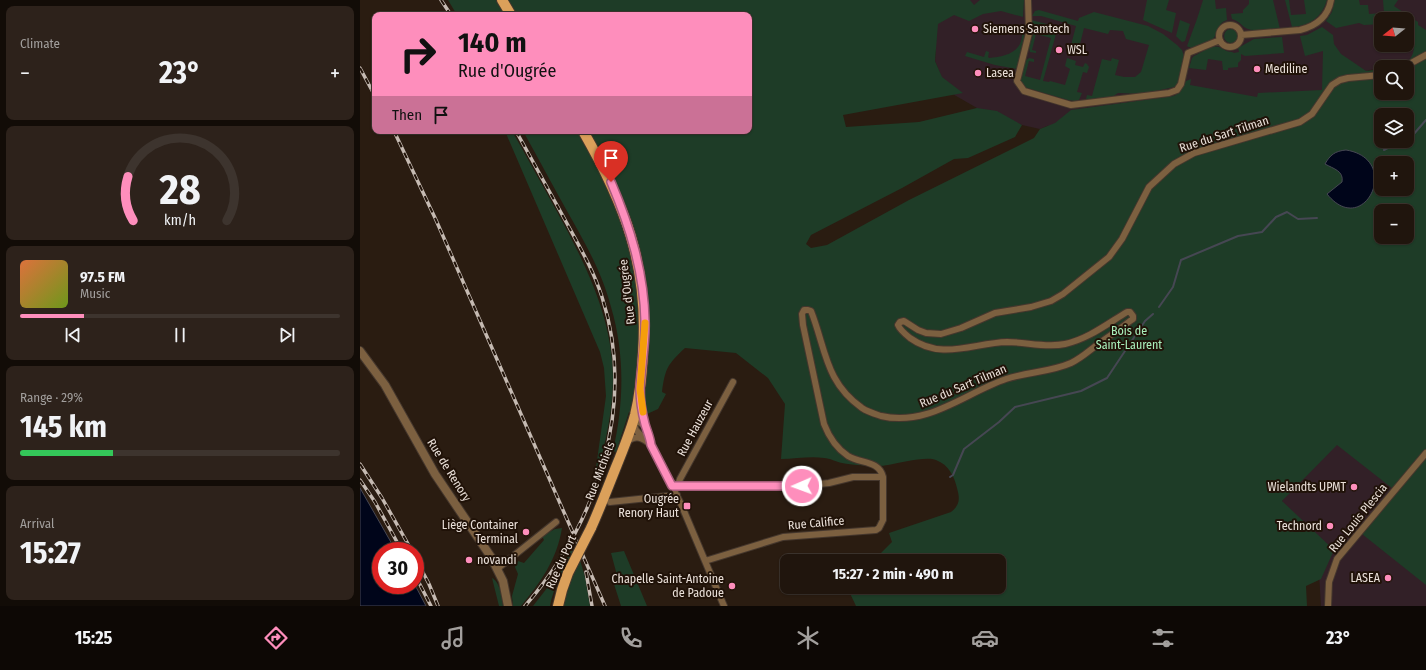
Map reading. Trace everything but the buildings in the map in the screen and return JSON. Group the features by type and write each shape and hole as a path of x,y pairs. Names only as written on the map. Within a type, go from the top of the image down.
{"main road":[{"path":"502,0 509,12"},
{"name":"Rue d'Ougrée","path":"585,134 603,166 615,192 630,232 638,261 643,291 645,322 640,389 633,423"},
{"name":"Rue Michiels","path":"591,528 633,423"},
{"name":"Rue du Port","path":"558,606 568,573 591,528"}],"street":[{"path":"1028,0 1029,33 1017,81 1024,91 1071,105 1169,93 1177,90 1181,84 1188,53 1220,40"},
{"path":"1241,35 1300,30 1307,28 1321,20 1328,11 1332,0"},
{"path":"1227,26 1234,26 1241,35 1242,37 1238,44 1232,47 1225,46 1220,40 1220,33 1224,27 1227,26"},
{"path":"1414,62 1426,55"},
{"name":"Rue du Sart Tilman","path":"883,477 881,470 877,466 858,461 839,450 827,433 822,417 803,325 802,314 804,310 810,311 827,363 840,388 863,409 877,415 908,418 924,416 1002,380 1071,363 1130,321 1133,316 1130,312 1127,312 1086,337 1054,346 1008,342 953,350 942,350 921,345 907,336 898,325 900,322 904,321 926,333 941,334 961,328 995,313 1031,307 1051,301 1063,294 1109,257 1122,239 1149,187 1174,164 1194,154 1300,122 1312,114 1332,85 1340,80 1348,78 1374,76"},
{"name":"Rue de Renory","path":"360,351 386,385 435,474 486,547 497,569 504,588 508,606"},
{"name":"Rue Hauzeur","path":"675,486 732,382"},
{"name":"Rue d'Ougrée","path":"640,389 643,413 651,445 675,486 677,495 705,561"},
{"path":"633,423 642,423 647,430"},
{"name":"Rue d'Ougrée","path":"633,423 636,430 651,445"},
{"path":"625,444 634,438 644,439"},
{"name":"Rue Louis Plescia","path":"1328,606 1329,582 1338,559 1426,453"},
{"path":"675,486 791,487 829,483 853,477 883,477"},
{"name":"Rue Califice","path":"705,561 783,537 876,530 879,528 883,520 883,477"},
{"path":"610,502 677,495"},
{"path":"497,569 556,522"},
{"path":"705,561 724,606"}],"shaded area":[{"path":"926,0 1426,0 1426,50 1411,60 1374,60 1374,70 1369,70 1307,103 1047,126 1040,129 1022,125 977,108 944,89 935,61 936,50"},
{"path":"1388,349 1426,356 1426,606 1321,606 1319,573 1282,501"}],"green space":[{"name":"Bois de Saint-Laurent","path":"448,0 970,0 974,5 980,0 1024,0 1023,17 1001,11 983,14 969,21 954,15 938,24 935,61 942,77 963,93 843,115 846,127 919,122 977,108 997,111 1022,125 1015,137 968,158 954,159 902,188 811,235 806,244 811,248 827,245 909,200 1034,138 1040,129 1055,123 1071,110 1174,96 1180,92 1186,81 1191,79 1190,85 1257,97 1258,93 1322,90 1323,51 1305,56 1300,36 1307,35 1322,27 1333,35 1334,44 1341,54 1366,71 1374,70 1374,100 1414,100 1414,60 1409,60 1414,52 1414,19 1418,22 1418,25 1426,30 1426,585 1362,534 1397,492 1337,445 1282,501 1334,550 1321,579 1306,586 1307,606 856,606 850,594 1006,594 1006,554 880,554 892,542 889,533 951,512 956,507 958,504 959,495 954,479 948,468 941,462 932,459 920,459 879,466 865,466 846,464 819,457 781,459 785,404 768,378 736,353 685,348 668,367 664,377 662,392 666,394 658,409 647,414 629,412 616,452 613,451 617,433 621,397 621,361 616,325 611,307 603,281 592,257 525,134 752,134 752,12 455,12"},
{"path":"1147,0 1169,0 1166,10 1176,13 1172,33 1143,20"},
{"path":"1203,0 1215,0 1216,9 1226,8 1227,20 1221,23 1213,39 1204,45 1193,48 1187,46"},
{"path":"1249,0 1273,0 1280,29 1252,30 1232,19 1231,14 1243,13 1243,10 1249,4"},
{"path":"1285,0 1289,0 1291,15 1306,14 1304,0 1327,0 1322,11 1314,20 1304,25 1292,27"},
{"name":"Bois de Saint-Laurent","path":"1334,0 1359,0 1360,5 1368,5 1369,14 1374,14 1374,24 1364,25 1359,23 1336,28 1326,21 1332,12"},
{"name":"Bois de Saint-Laurent","path":"1383,0 1398,0 1394,6 1403,12 1384,12"},
{"path":"1039,10 1078,21 1079,18 1094,12 1148,26 1163,34 1182,50 1185,59 1178,84 1174,87 1142,94 1118,93 1112,97 1088,101 1086,99 1087,95 1092,96 1102,59 1111,61 1112,58 1119,60 1115,75 1135,77 1141,72 1149,45 1126,39 1123,31 1110,30 1108,34 1084,28 1079,48 1071,45 1076,26 1041,16 1032,16 1035,11"},
{"path":"1031,20 1047,24 1045,31 1056,34 1043,81 1050,81 1065,85 1070,69 1065,66 1067,58 1076,61 1075,65 1083,67 1085,63 1089,67 1087,73 1083,72 1077,92 1082,93 1079,100 1068,100 1024,87 1020,80 1025,61 1029,58 1034,59 1034,62 1029,61 1025,76 1040,80 1051,38 1036,34 1032,50 1036,51 1036,53 1030,52 1029,48 1033,35"},
{"path":"1180,20 1190,24 1185,41 1182,42 1176,36"},
{"path":"1231,29 1236,31 1238,36 1236,41 1231,43 1226,41 1224,36 1226,31"},
{"path":"1022,33 1026,37 1017,69 995,65 965,56 967,52 984,57 986,51 989,52 989,58 1007,55 1020,45"},
{"path":"1282,37 1284,53 1245,56 1241,54 1241,60 1238,63 1238,67 1228,68 1228,70 1223,70 1222,61 1208,59 1206,70 1189,68 1194,56 1216,46 1234,53 1239,52 1238,48 1254,39"},
{"path":"506,134 514,134 576,248 586,268 602,310 608,332 613,377 612,401 606,437 597,473 595,475 606,396 604,368 600,352"},
{"path":"562,528 560,539 547,570 521,606 513,606 512,596 518,574 515,567 518,561 524,563 544,540 542,536 555,529"},
{"path":"571,550 574,552 563,571 550,606 533,606 558,574"},
{"path":"624,551 647,606 621,606 613,581 618,579 611,553"},
{"path":"580,560 585,577 590,606 562,606 570,578"},
{"path":"492,578 499,586 503,606 499,606"}],"water":[{"path":"1346,150 1363,156 1372,167 1374,184 1372,193 1364,203 1354,208 1341,206 1327,194 1342,182 1340,173 1325,164 1333,154"},
{"path":"360,488 391,542 372,542 372,594 420,594 426,606 360,606"}],"waterway":[{"path":"1414,134 1426,120"},
{"path":"1384,150 1388,148"},
{"path":"1159,307 1173,287 1181,260 1238,236 1262,232 1276,217 1287,212 1298,219 1317,218"},
{"path":"950,477 953,475 964,449 999,422 1015,407 1081,391 1107,378 1145,321 1153,314"}],"railway":[{"path":"441,0 449,12"},
{"path":"360,68 372,90"},
{"path":"395,134 436,220 605,606"},
{"path":"518,134 580,247 602,297 612,338 615,379 612,420 604,461 590,500 572,538 550,573 525,606"},
{"path":"360,464 382,498 407,542"},
{"path":"360,480 375,502 397,542"},
{"path":"586,572 592,606"},
{"path":"424,574 438,606"},
{"path":"424,592 431,606"}],"slow traffic":[{"path":"643,412 640,389 645,323"}],"place":[{"name":"Siemens Samtech","path":"975,29"},
{"name":"WSL","path":"1059,50"},
{"name":"Mediline","path":"1257,69"},
{"name":"Lasea","path":"978,73"},
{"name":"Wielandts UPMT","path":"1354,487"},
{"name":"Ougrée Renory Haut","path":"687,506"},
{"name":"Technord","path":"1330,526"},
{"name":"Liège Container Terminal","path":"526,532"},
{"name":"novandi","path":"469,560"},
{"name":"LASEA","path":"1388,578"},
{"name":"Chapelle Saint-Antoine de Padoue","path":"732,586"}],"route":[{"path":"611,182 630,232 638,261 643,291 645,322 640,389 644,418 651,445 672,486 802,486"}]}
